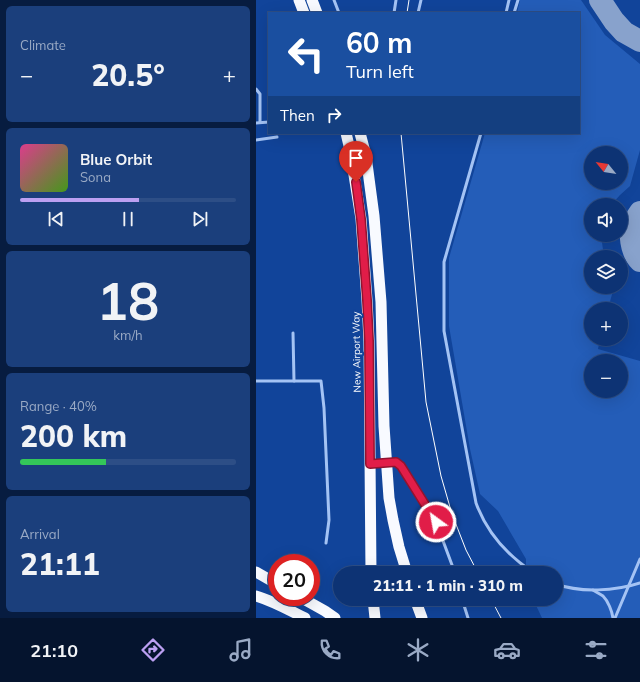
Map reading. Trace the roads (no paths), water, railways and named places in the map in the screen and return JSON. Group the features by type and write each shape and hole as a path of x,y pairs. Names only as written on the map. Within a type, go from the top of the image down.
{"highway":[{"path":"298,0 304,12"},
{"path":"312,0 317,12"},
{"name":"New Airport Way","path":"346,134 361,219 367,300 369,341 371,566"},
{"path":"360,134 366,156 374,216 380,286 384,426 390,498 393,520 405,566"},
{"path":"256,572 268,579"},
{"path":"256,596 278,604 305,618"},
{"path":"316,606 335,618"},
{"path":"418,606 422,618"}],"lane":[{"path":"334,0 339,12"},
{"path":"394,12 396,0"},
{"path":"418,12 421,0"},
{"path":"506,12 509,0"},
{"path":"514,12 518,0"},
{"path":"256,89 260,94 260,122"},
{"path":"256,123 268,122"},
{"path":"481,134 444,262 444,331 476,503 494,537 524,566"},
{"path":"256,140 277,137"},
{"path":"293,333 294,381"},
{"path":"256,381 320,381 324,408 329,520 326,543"},
{"path":"370,464 396,462 401,466 436,522 452,566"},
{"path":"614,618 640,559"},
{"path":"563,586 592,590 613,589 640,583"},
{"path":"592,590 602,596 608,603 614,618"},
{"path":"464,606 468,618"}],"tram line":[{"path":"407,12 409,0"},
{"path":"401,134 426,402 441,476 452,514 466,550 474,566"},
{"path":"495,606 501,618"}]}
